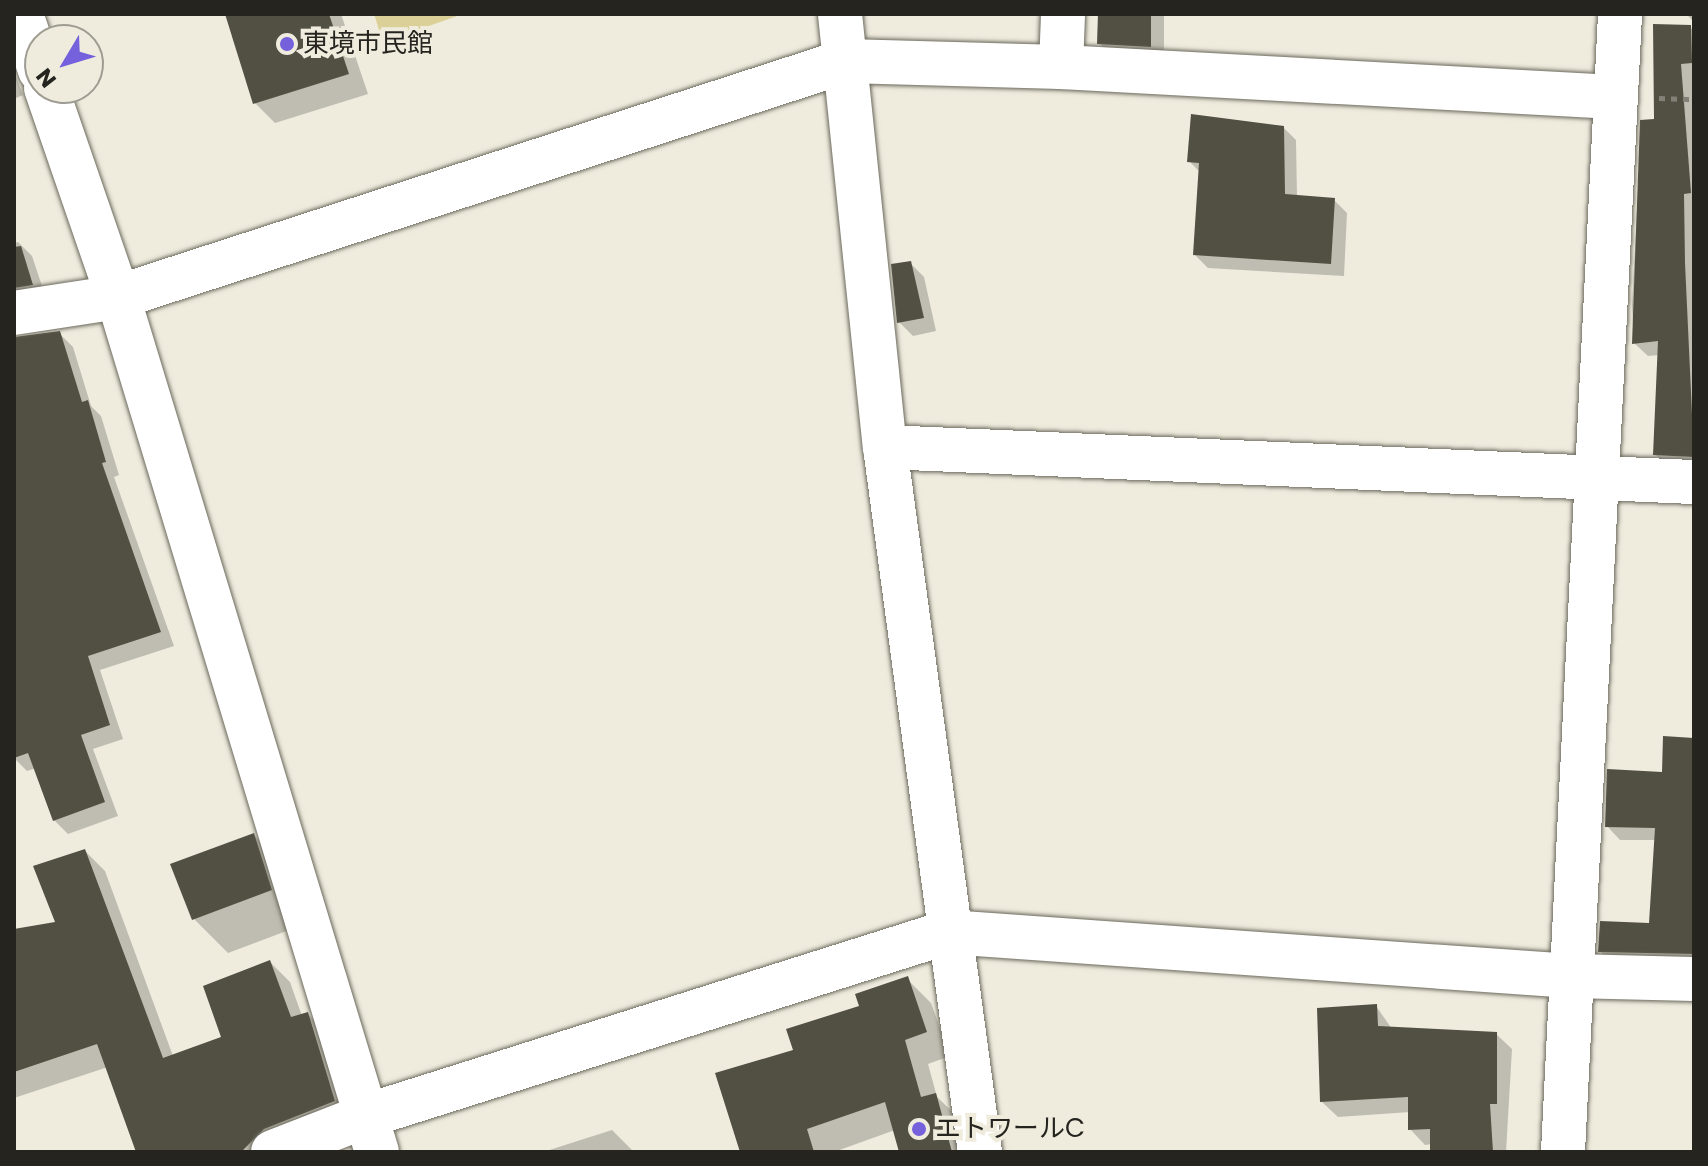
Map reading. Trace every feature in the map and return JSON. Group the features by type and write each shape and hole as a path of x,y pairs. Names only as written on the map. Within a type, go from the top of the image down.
{"street":[{"path":"840,14 885,447 980,1152"},
{"path":"1061,67 1063,14"},
{"path":"1563,1152 1620,14"},
{"path":"14,313 118,297 846,61 1061,67 1614,97"},
{"path":"52,104 118,297 371,1134"},
{"path":"885,447 1694,482"},
{"path":"273,1152 371,1134 948,932 1571,976 1694,979"}],"shaded area":[{"path":"374,14 463,14 383,42"}],"building":[{"name":"東境市民館","path":"225,14 329,14 349,74 253,104"},
{"path":"1098,14 1151,14 1151,47 1097,44"},
{"path":"1653,24 1691,25 1692,63 1681,64 1691,193 1684,194 1694,457 1653,455 1658,341 1632,344 1640,120 1654,119"},
{"path":"1191,114 1284,126 1285,194 1335,198 1331,264 1193,255 1199,163 1187,162"},
{"path":"21,246 33,285 14,288 14,247"},
{"path":"911,261 924,318 897,323 891,264"},
{"path":"60,331 82,402 88,400 106,462 102,463 161,632 88,656 110,725 81,735 105,802 53,821 28,753 14,758 14,337"},
{"path":"1663,736 1694,738 1694,954 1598,952 1600,921 1649,923 1655,828 1605,827 1607,769 1662,772"},
{"path":"254,833 272,890 192,920 170,864"},
{"path":"85,849 163,1058 221,1037 203,986 270,960 291,1017 308,1012 335,1101 264,1129 241,1152 136,1152 97,1044 14,1072 14,929 55,922 33,866"},
{"path":"908,976 927,1032 905,1040 921,1097 936,1093 952,1152 899,1152 885,1102 807,1129 814,1152 740,1152 715,1073 793,1050 786,1029 859,1006 855,994"},
{"path":"1377,1004 1378,1026 1497,1032 1497,1104 1490,1104 1493,1152 1430,1152 1430,1129 1408,1130 1408,1097 1320,1102 1317,1008"}],"place":[{"name":"東境市民館","path":"287,44"},
{"name":"エトワールC","path":"919,1129"}]}
